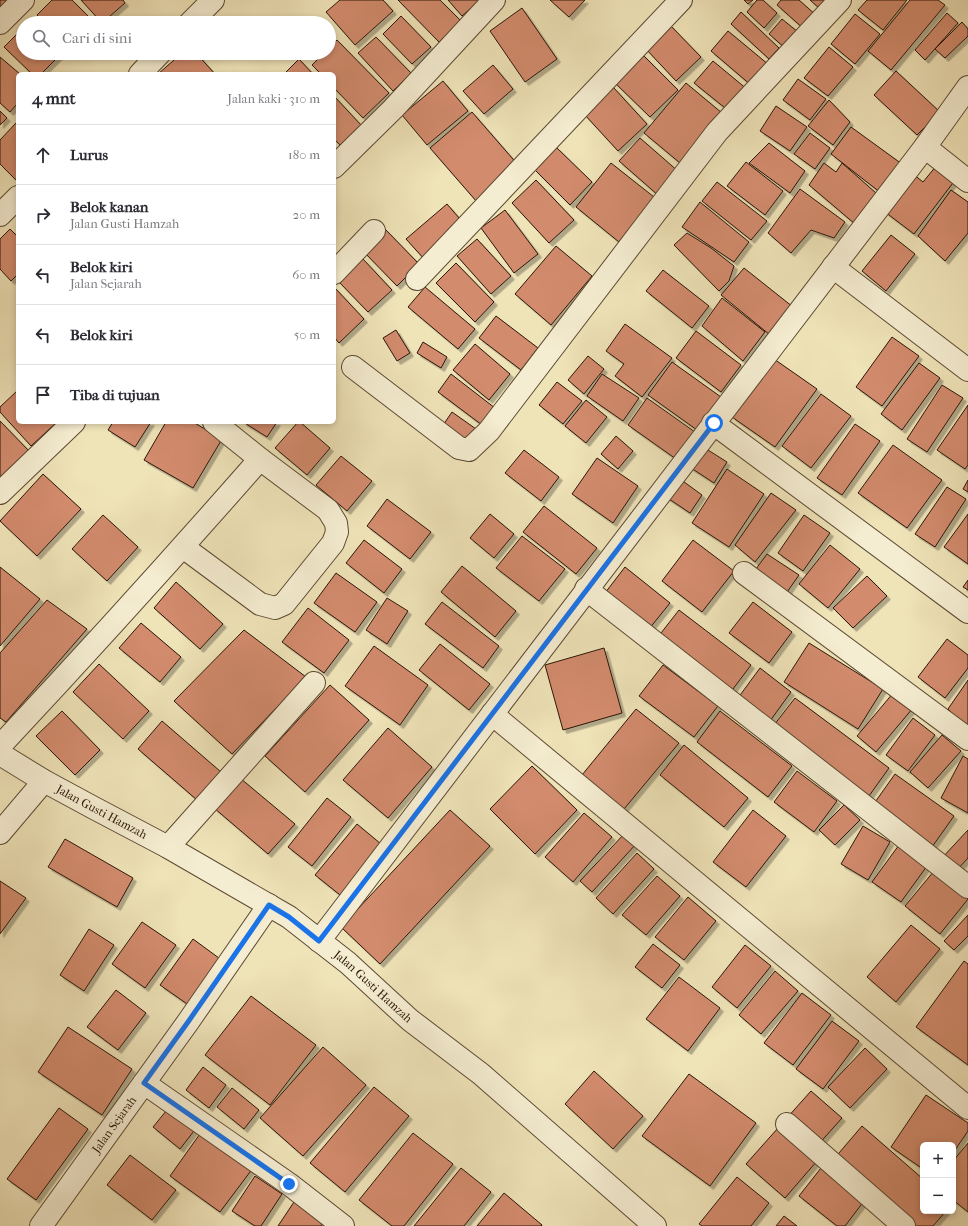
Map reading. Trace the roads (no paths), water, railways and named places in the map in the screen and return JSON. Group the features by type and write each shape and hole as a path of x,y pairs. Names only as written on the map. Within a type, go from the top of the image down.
{"street":[{"path":"0,23 23,0"},
{"path":"197,16 213,0"},
{"path":"336,164 393,109 494,0"},
{"path":"417,279 681,0"},
{"path":"353,367 459,448 469,450 489,431 717,132 840,0"},
{"path":"142,72 153,60"},
{"path":"319,941 586,589 925,147 968,87"},
{"path":"925,147 968,181"},
{"path":"0,215 16,199"},
{"path":"336,271 374,230"},
{"path":"833,267 968,370"},
{"path":"714,423 968,612"},
{"path":"0,493 72,424"},
{"path":"183,547 260,604 275,608 284,604 332,543 337,532 336,523 328,510 216,424"},
{"path":"0,746 183,547 260,459"},
{"path":"744,574 968,739"},
{"path":"586,589 968,887"},
{"path":"168,847 314,683"},
{"path":"492,714 968,1108"},
{"name":"Jalan Gusti Hamzah","path":"0,754 44,780 168,847 289,917 348,963 410,1020 481,1074 655,1226"},
{"path":"0,833 44,780"},
{"name":"Jalan Sejarah","path":"44,1225 269,905"},
{"path":"144,1083 289,1184 343,1226"},
{"path":"787,1124 904,1226"}]}
